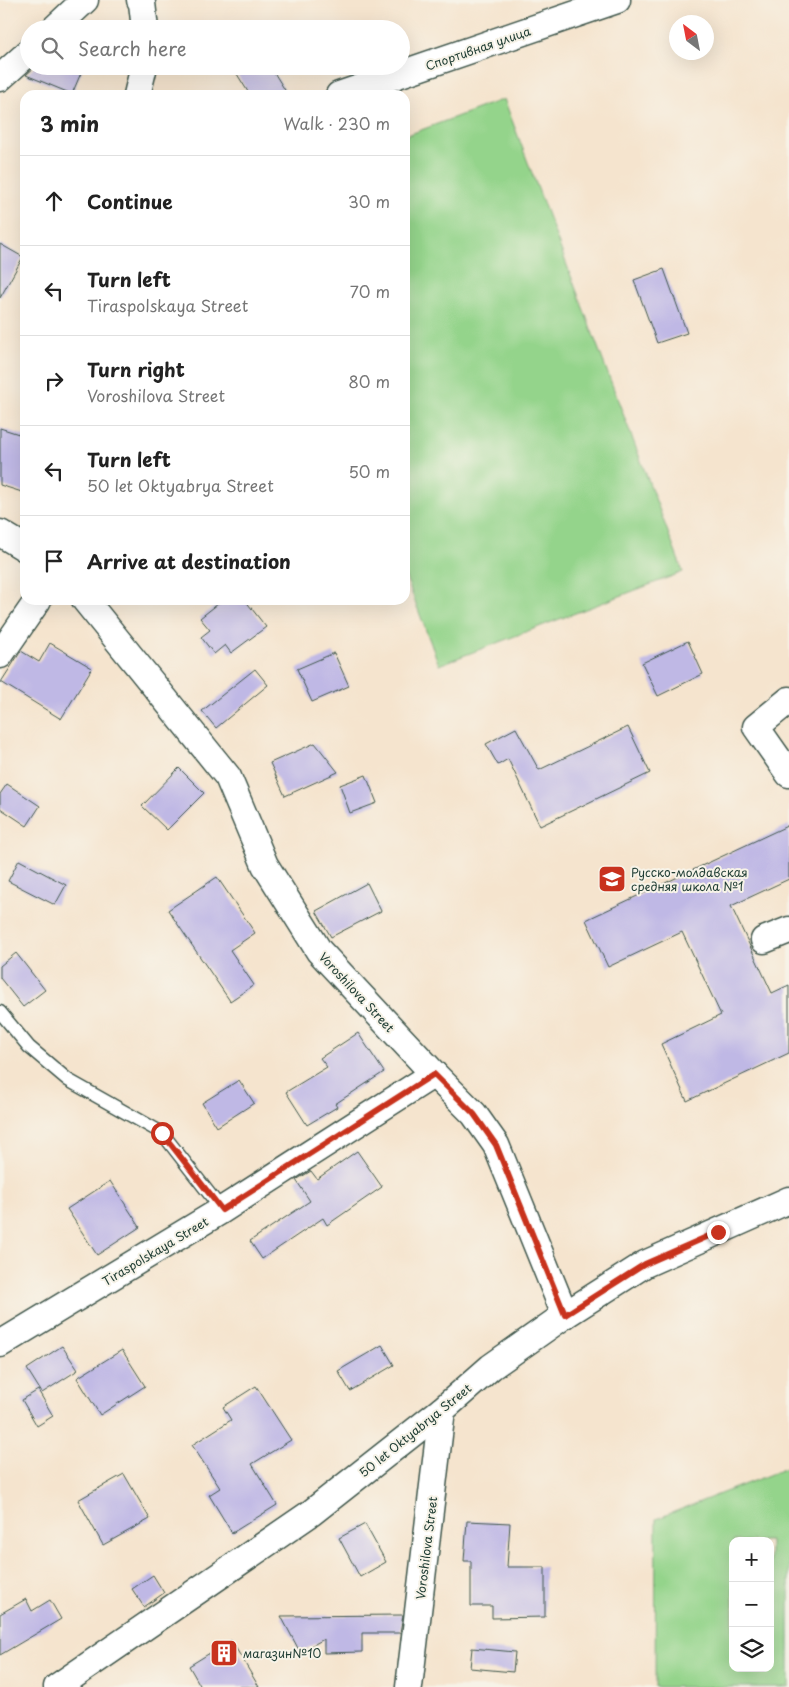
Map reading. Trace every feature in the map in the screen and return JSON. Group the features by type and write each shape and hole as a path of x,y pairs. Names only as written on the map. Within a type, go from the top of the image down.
{"street":[{"path":"64,20 85,0"},
{"path":"140,0 144,20"},
{"name":"Спортивная улица","path":"410,71 617,0"},
{"path":"0,78 20,60"},
{"path":"139,90 142,75"},
{"name":"Спортивная улица","path":"354,90 398,75"},
{"path":"0,533 20,545"},
{"path":"0,655 35,605"},
{"name":"Voroshilova Street","path":"89,605 228,777 265,865 319,951 474,1114 496,1145 565,1315"},
{"path":"789,700 756,727 789,774"},
{"path":"764,940 789,930"},
{"name":"Tiraspolskaya Street","path":"0,1344 222,1210 434,1074"},
{"name":"50 let Oktyabrya Street","path":"57,1687 310,1514 442,1410 491,1367 565,1315 645,1264 789,1200"},
{"name":"Voroshilova Street","path":"409,1687 442,1410"}],"lane":[{"path":"0,1012 30,1047 68,1080 162,1133 222,1210"}],"green space":[{"path":"504,99 683,572 439,665 410,588 410,134"},
{"path":"789,1467 789,1687 655,1687 656,1519"}],"building":[{"path":"26,75 80,75 74,90 62,90"},
{"path":"238,75 276,75 285,90 247,90"},
{"path":"0,244 20,255 20,262 0,298"},
{"path":"664,269 687,333 657,343 634,280"},
{"path":"0,428 20,434 20,491 0,485"},
{"path":"217,605 249,605 266,627 231,653 225,645 214,654 201,637 210,630 200,618"},
{"path":"688,641 703,674 658,696 642,663"},
{"path":"50,643 92,668 61,719 1,682 21,651 39,662"},
{"path":"334,653 349,686 312,702 297,669"},
{"path":"255,669 268,685 216,728 202,711"},
{"path":"628,727 650,773 540,826 508,759 498,765 486,744 516,728 539,770"},
{"path":"315,743 338,772 285,796 270,763"},
{"path":"179,768 204,793 167,830 142,806"},
{"path":"366,775 377,803 350,813 340,785"},
{"path":"7,784 40,806 27,826 0,808 0,794"},
{"path":"789,825 789,879 731,906 772,993 789,985 789,1053 687,1101 661,1044 721,1015 682,932 608,967 586,920"},
{"path":"19,860 66,885 55,905 8,881"},
{"path":"217,877 255,933 230,950 254,985 230,1001 168,910"},
{"path":"367,883 381,911 331,937 316,911"},
{"path":"16,953 45,990 23,1007 0,978 0,966"},
{"path":"358,1033 384,1072 335,1104 337,1107 307,1125 286,1092 327,1067 320,1058"},
{"path":"239,1080 254,1103 217,1127 202,1103"},
{"path":"357,1151 382,1187 327,1225 323,1218 262,1259 250,1241 310,1201 296,1180 311,1171 317,1179"},
{"path":"110,1181 140,1227 97,1255 67,1209"},
{"path":"382,1345 394,1365 350,1391 338,1371"},
{"path":"62,1346 78,1370 42,1393 27,1369"},
{"path":"122,1350 145,1386 100,1415 77,1378"},
{"path":"256,1386 291,1440 252,1464 277,1505 232,1533 209,1495 220,1488 192,1445 231,1420 223,1407"},
{"path":"38,1390 53,1416 37,1426 22,1400"},
{"path":"124,1474 150,1519 103,1545 78,1500"},
{"path":"467,1521 510,1523 507,1567 545,1567 545,1617 492,1618 492,1606 471,1606 471,1561 464,1561"},
{"path":"365,1524 386,1562 360,1577 339,1538"},
{"path":"153,1575 164,1593 144,1607 132,1589"},
{"path":"26,1599 32,1611 50,1600 61,1619 0,1655 0,1614"},
{"path":"403,1615 400,1633 362,1633 362,1652 324,1653 324,1639 300,1652 281,1616"},
{"name":"магазин№10","path":"231,1640 259,1687 201,1687 189,1666"},
{"path":"472,1648 515,1652 513,1672 470,1668"}],"place":[{"name":"Русско-молдавская средняя школа №1","path":"612,879"},
{"name":"магазин№10","path":"224,1653"}],"route":[{"path":"162,1133 222,1210 434,1074 474,1114 496,1145 565,1315 645,1264 718,1232"}]}
